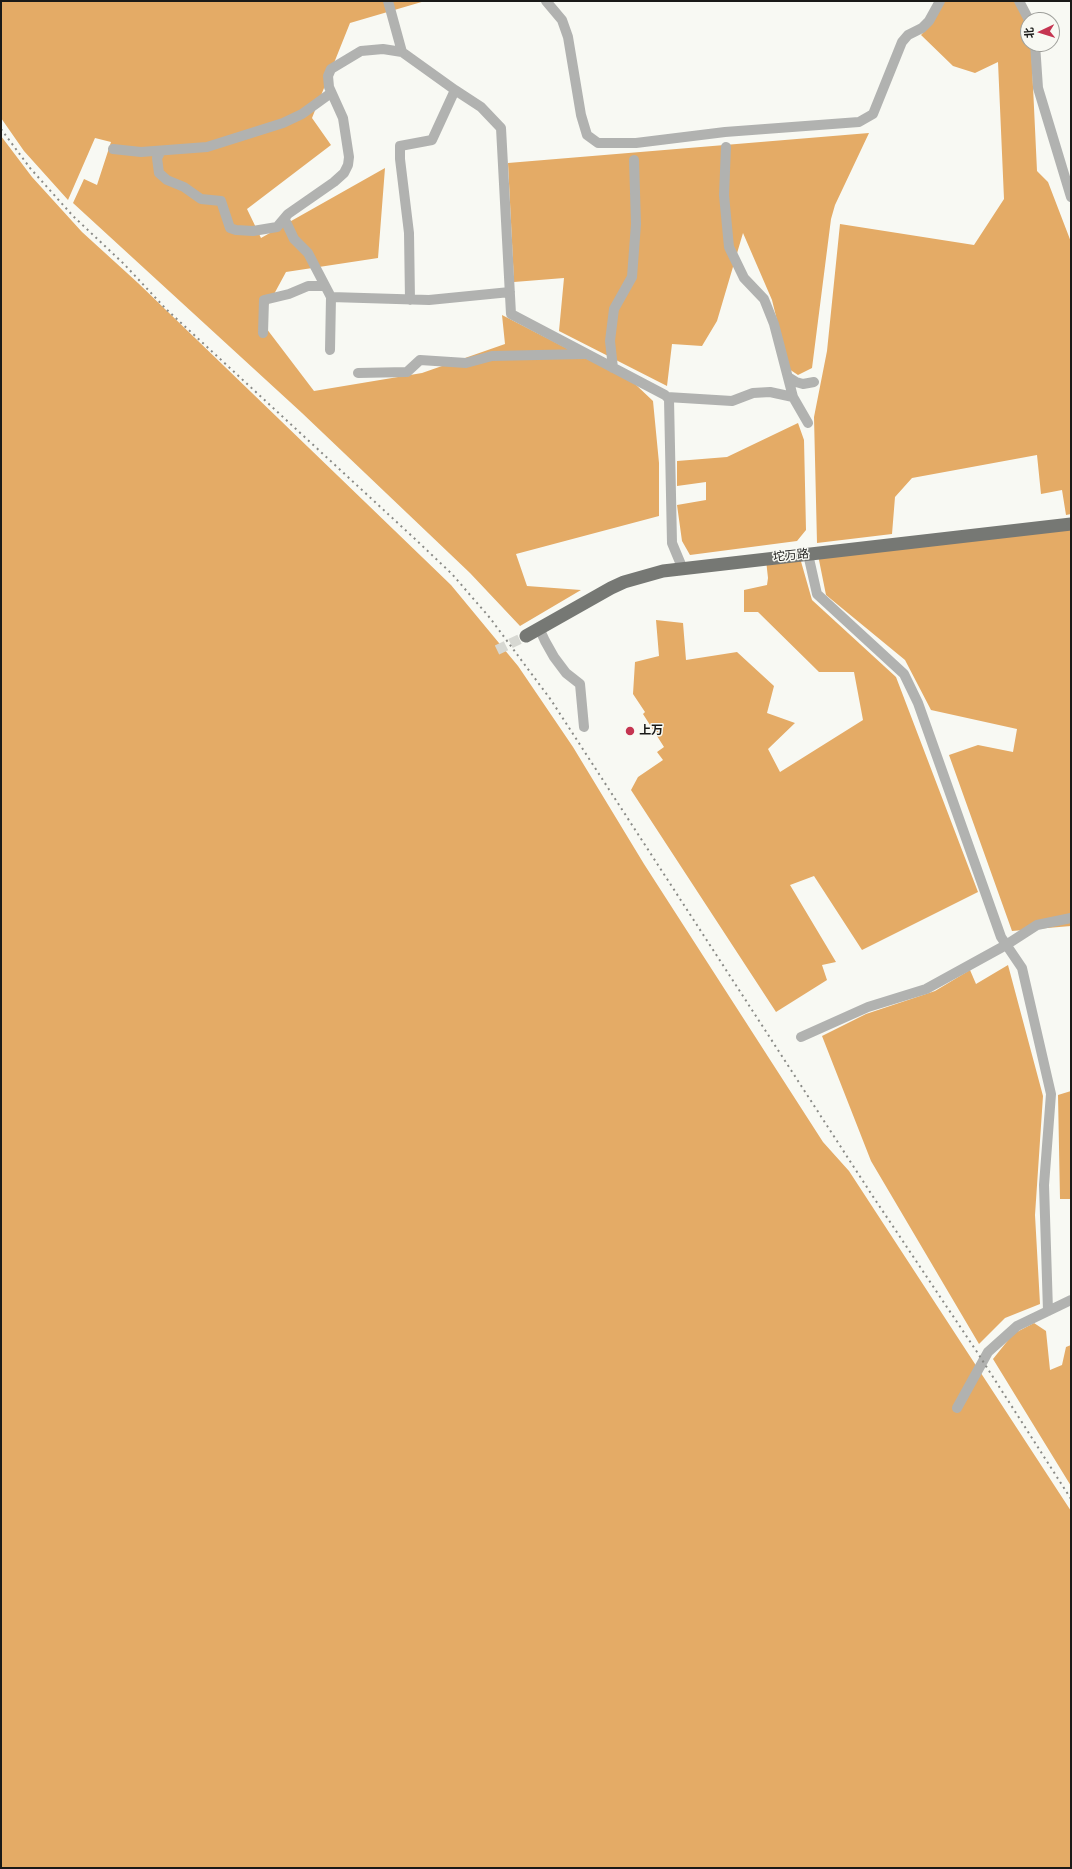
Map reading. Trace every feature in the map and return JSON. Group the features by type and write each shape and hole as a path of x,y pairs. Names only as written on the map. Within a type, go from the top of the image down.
{"main road":[{"name":"坨万路","path":"526,636 624,582 682,567 1071,524"}],"street":[{"path":"388,1 402,52"},
{"path":"546,1 562,20 568,37 581,115 587,135 598,143 636,143 725,132 859,122 872,114 902,42 908,35 922,28 929,21 940,1"},
{"path":"1019,1 1025,12"},
{"path":"161,151 157,158 159,172 167,180 184,187 201,199 221,201 230,228 252,231 278,228 288,214 334,182 344,173 348,165 349,156 343,118 328,87 328,76 331,69 361,51 383,49 402,52 455,90 481,106 501,128 511,314 667,397 732,401 753,393 770,392 794,397"},
{"path":"1036,52 1038,88 1071,197"},
{"path":"410,300 409,233 400,159 400,146 432,140 455,90"},
{"path":"113,149 141,152 207,147 283,123 302,114 331,93"},
{"path":"726,147 724,195 729,246 744,278 764,299 774,324 794,397 808,422"},
{"path":"613,368 610,341 614,309 632,277 636,224 634,160"},
{"path":"285,220 294,239 308,253 331,297 330,350"},
{"path":"263,333 264,300 289,294 308,286 325,286"},
{"path":"331,297 429,300 510,292"},
{"path":"358,373 407,372 420,360 466,363 492,356 586,354"},
{"path":"788,377 803,384 814,382"},
{"path":"667,397 669,399 672,543 682,567"},
{"path":"808,554 817,594 904,674 918,703 1001,937 1022,968 1051,1094 1044,1185 1048,1311"},
{"path":"539,628 544,641 554,657 566,673 580,684 584,727"},
{"path":"801,1037 868,1007 926,989 1006,945 1037,925 1071,918"},
{"path":"957,1408 988,1352 1017,1326 1071,1300"}],"shaded area":[{"path":"1,1 425,1 350,23 312,118 331,145 247,209 261,238 385,168 378,258 286,272 260,320 314,391 422,373 505,344 502,315 634,383 653,401 659,463 659,516 516,554 527,586 581,590 520,626 470,573 302,413 73,203 84,179 97,185 111,142 95,138 68,200 24,151 1,118"},
{"path":"943,1 1018,1 1024,12 1020,12 1020,52 1031,52 1037,171 1048,182 1071,242 1071,514 1066,515 1062,490 1041,494 1037,455 912,478 895,497 892,534 817,543 814,417 827,351 840,224 974,245 1004,199 998,62 975,73 953,66 921,35 931,24"},
{"path":"869,133 835,205 831,219 812,368 798,375 789,369 772,300 743,233 717,321 702,346 672,344 667,386 559,331 564,278 514,282 508,163"},
{"path":"1,136 32,177 82,232 138,283 451,585 518,666 573,747 644,864 823,1142 849,1171 1071,1511 1071,1868 1,1868"},
{"path":"798,423 804,440 806,530 797,541 690,555 682,541 677,505 706,500 706,482 677,486 677,461 727,457"},
{"path":"1071,529 1071,926 1012,931 949,755 978,745 1013,752 1017,729 931,710 905,660 826,595 818,555"},
{"path":"800,558 812,600 896,677 978,892 862,950 814,876 790,885 836,962 822,965 827,980 776,1012 631,790 638,777 663,760 657,752 664,747 643,714 645,712 633,694 635,662 659,656 656,620 683,623 686,660 737,652 774,686 767,713 795,723 768,749 780,772 863,720 854,672 819,672 758,612 744,612 744,590 767,585 768,578 766,560"},
{"path":"1008,965 1043,1096 1035,1215 1040,1304 1005,1318 979,1344 871,1161 822,1036 866,1014 935,991 970,970 976,984"},
{"path":"1071,1091 1071,1199 1060,1199 1058,1095"},
{"path":"1034,1323 1046,1331 1050,1370 1062,1365 1066,1347 1071,1345 1071,1486 993,1359 1013,1334"}],"tunnel":[{"path":"497,650 526,636"}],"railway":[{"path":"1,129 30,168 73,216 124,264 166,309 452,574 490,618 551,700 872,1195 977,1352 1071,1499"}],"place":[{"name":"上万","path":"630,731"}]}
